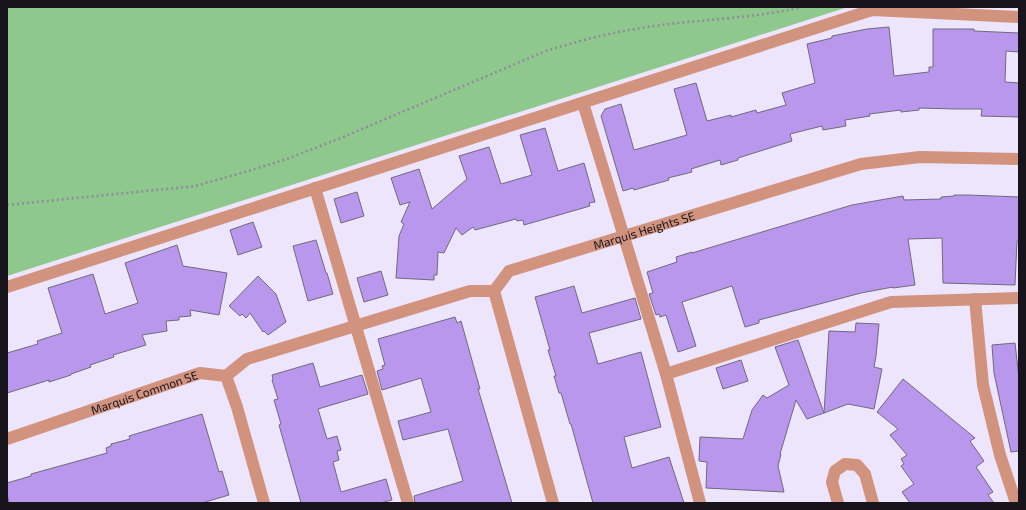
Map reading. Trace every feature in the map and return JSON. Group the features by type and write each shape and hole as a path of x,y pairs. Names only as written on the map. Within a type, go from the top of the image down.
{"street":[{"path":"7,288 872,10 1019,17"},
{"path":"583,103 666,374 700,503"},
{"name":"Marquis Heights SE","path":"494,290 509,271 861,164 920,157 1019,159"},
{"path":"315,188 408,503"},
{"path":"264,503 237,407 226,376 247,359 470,291 494,290 553,503"},
{"path":"666,374 891,302 1019,298"},
{"path":"975,299 983,386 1000,455 1016,503"},
{"name":"Marquis Common SE","path":"7,439 200,373 226,376"},
{"path":"838,503 832,482 835,471 845,464 857,465 865,474 873,503"}],"path":[{"path":"7,205 195,186 284,160 546,51 588,38 636,29 753,16 802,7"}],"green space":[{"path":"7,7 848,7 7,276"}],"building":[{"path":"889,27 894,76 929,72 929,67 933,67 933,29 974,29 974,31 1019,33 1019,52 1006,51 1005,82 1019,83 1019,117 981,116 982,109 919,108 919,110 901,112 901,110 869,114 870,116 845,120 846,126 823,130 822,126 790,134 792,141 738,158 738,160 721,165 720,160 691,169 692,172 668,178 669,180 634,190 633,188 623,191 601,116 605,109 621,104 634,150 687,135 674,89 696,83 707,121 731,115 731,117 756,110 757,113 786,105 782,93 815,83 807,44 832,38 832,36 867,29"},
{"path":"545,128 558,171 584,163 595,202 589,203 590,206 524,225 523,220 517,221 516,219 475,230 473,227 462,235 456,228 444,253 438,252 437,275 434,275 434,280 396,278 399,236 404,224 401,222 410,202 400,205 391,178 419,169 432,209 467,179 459,156 489,147 501,184 532,175 520,135"},
{"path":"357,192 364,216 341,223 334,199"},
{"path":"954,195 1019,197 1019,241 1017,241 1015,285 943,283 942,238 908,239 915,285 893,287 861,293 759,320 759,323 745,327 732,286 682,302 696,346 678,352 666,315 660,317 659,314 656,315 649,294 653,293 647,272 677,262 676,257 852,205 903,196 904,200 941,199 941,197"},
{"path":"253,222 262,247 238,255 230,230"},
{"path":"316,240 333,294 308,301 293,246"},
{"path":"177,245 183,266 227,273 219,315 190,310 191,316 179,317 179,320 166,321 167,331 142,335 146,345 113,355 114,357 90,365 91,367 71,375 7,393 7,353 38,344 37,341 62,333 48,288 93,274 105,314 138,303 125,263"},
{"path":"381,271 388,295 364,302 357,278"},
{"path":"258,276 276,294 286,322 268,335 264,331 263,332 250,313 246,318 242,314 240,316 229,306"},
{"path":"574,286 582,313 635,298 641,319 589,333 598,364 641,352 661,427 624,437 632,468 669,457 684,503 593,503 571,424 554,376 556,376 548,350 550,350 535,297"},
{"path":"455,317 457,323 461,321 480,389 478,389 512,503 415,503 414,496 463,481 448,429 403,440 398,421 431,412 421,378 382,390 377,371 383,369 382,366 385,365 378,339"},
{"path":"856,323 879,324 874,367 882,369 874,409 848,404 824,413 829,331 855,332"},
{"path":"798,340 824,413 807,419 796,400 780,454 778,466 784,492 706,488 707,462 699,461 700,437 743,439 752,410 763,395 767,398 789,385 775,347"},
{"path":"1015,343 1019,378 1019,451 1011,452 994,373 992,345"},
{"path":"741,360 748,381 723,389 716,368"},
{"path":"313,363 320,387 362,375 368,394 318,409 327,439 337,436 341,450 337,451 339,460 333,462 341,492 386,479 392,500 380,503 301,503 279,425 281,424 274,400 278,399 272,380 272,375"},
{"path":"903,379 975,438 970,441 984,461 976,467 993,492 988,495 994,503 910,503 902,492 914,484 901,466 904,464 901,459 907,455 890,435 898,429 877,412"},
{"path":"202,414 219,472 222,471 229,495 202,503 9,503 7,483 31,476 31,474 107,453 106,448 111,446 111,444 130,439 129,436"}]}
